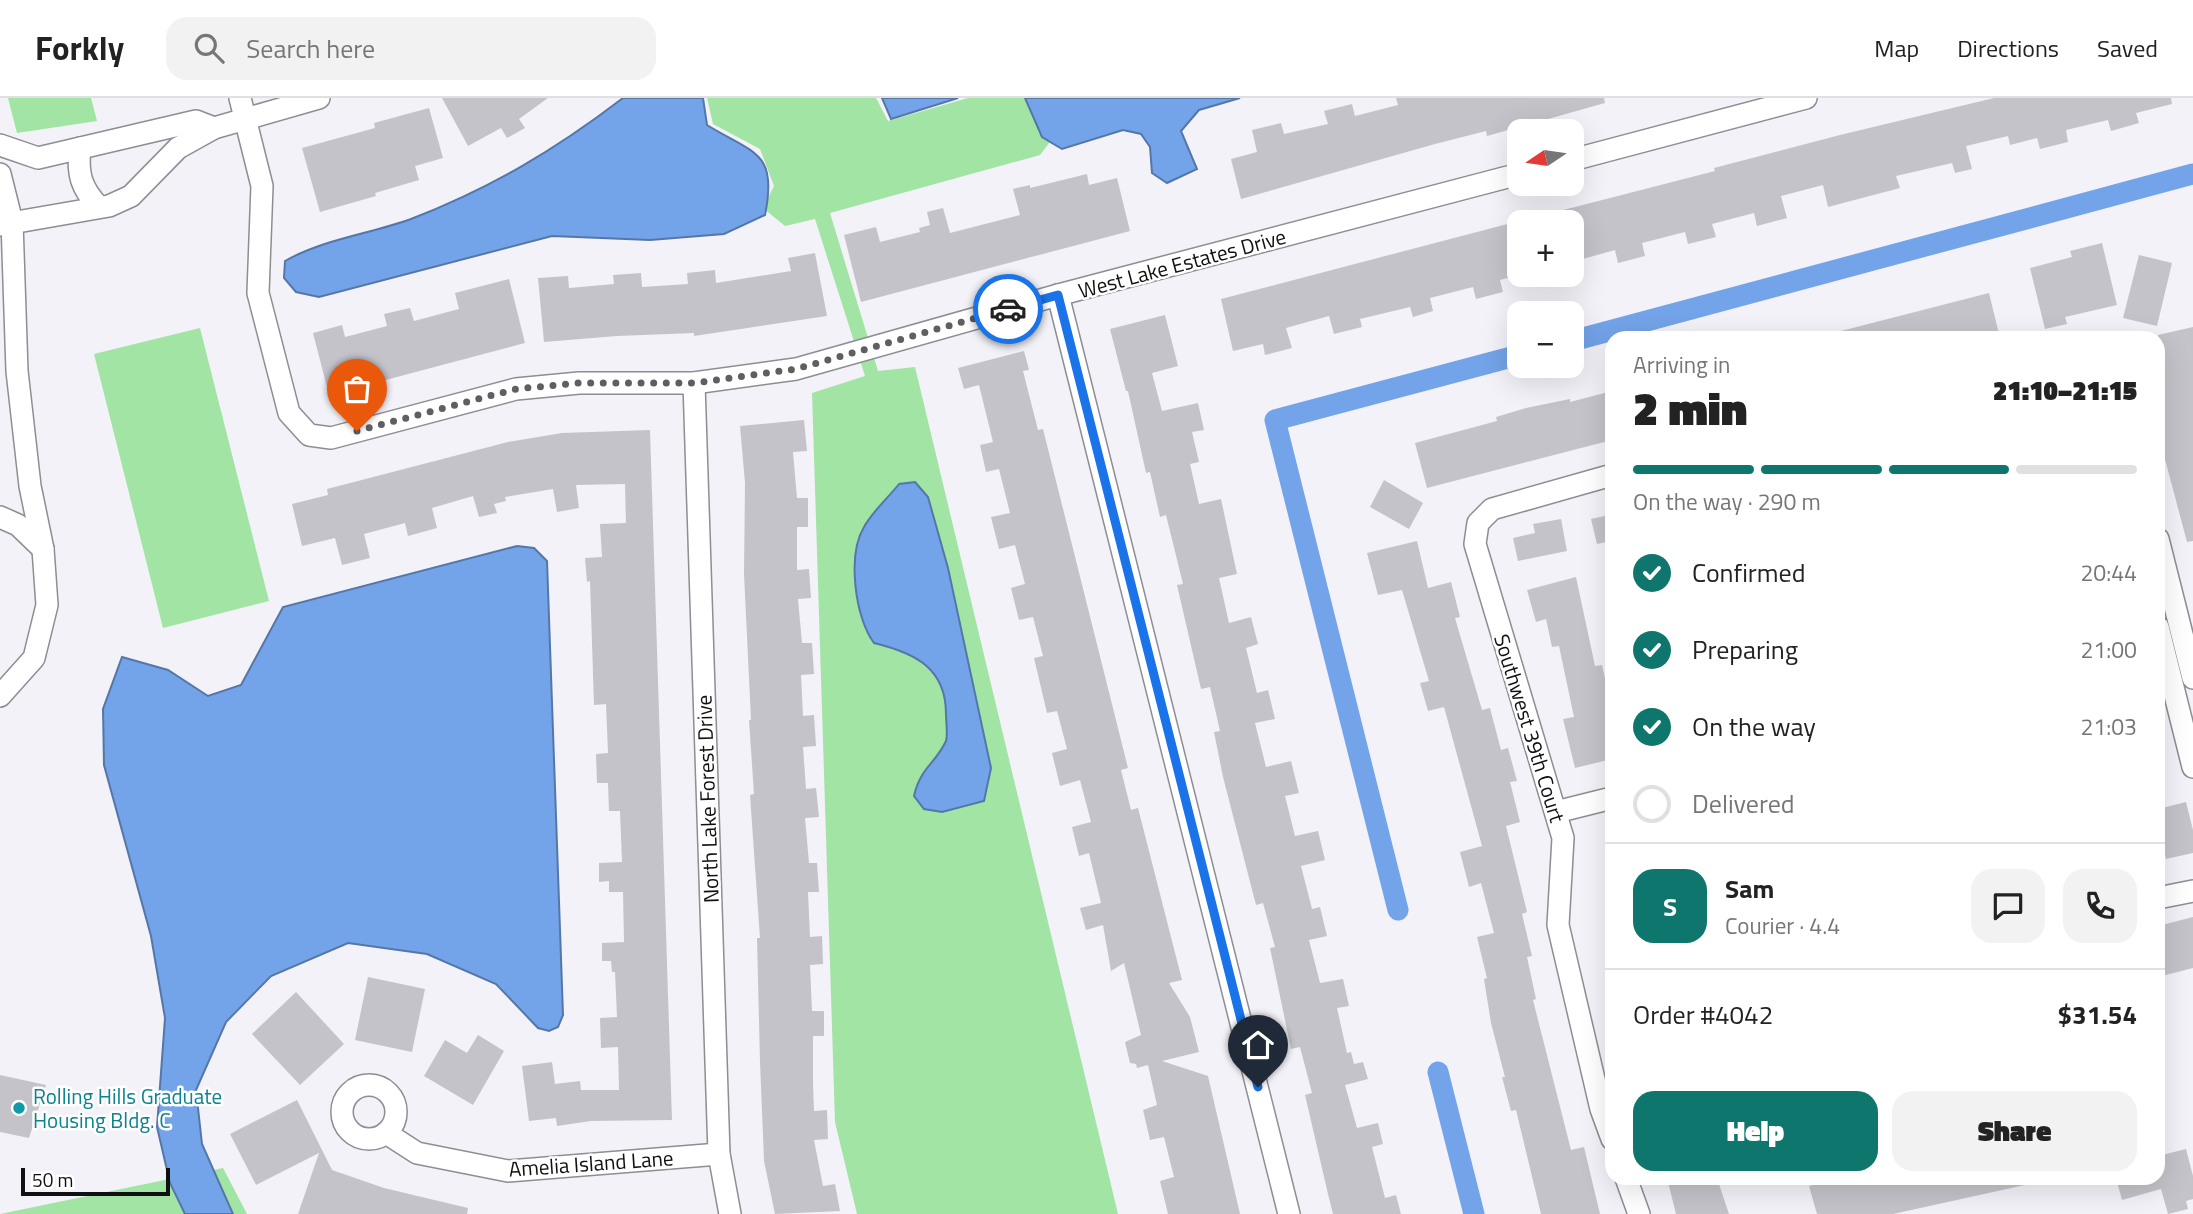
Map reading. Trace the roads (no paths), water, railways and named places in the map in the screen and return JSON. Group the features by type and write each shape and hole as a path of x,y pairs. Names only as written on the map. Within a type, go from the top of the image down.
{"street":[{"path":"240,98 245,120"},
{"path":"6,223 99,207 131,196 178,148 214,128 319,98"},
{"path":"1584,157 1806,98"},
{"name":"West Lake Estates Drive","path":"245,120 262,186 258,293 289,414 309,435 331,438 516,389 579,383 694,383 796,369 1058,295 1507,177"},
{"path":"0,145 38,158 196,121 214,128"},
{"path":"80,148 78,165 81,184 99,207"},
{"path":"0,174 17,371 30,486 43,549 47,605 34,658 0,696"},
{"path":"1058,295 1289,1214"},
{"name":"North Lake Forest Drive","path":"694,383 719,1154 730,1214"},
{"name":"Southwest 39th Court","path":"1605,477 1492,509 1478,523 1475,544 1563,838 1558,925 1605,1120"},
{"path":"0,517 18,525 43,549"},
{"path":"2165,571 2185,664 2193,767"},
{"path":"2165,637 2185,664"},
{"path":"1556,812 1605,800"},
{"path":"2165,897 2193,891"},
{"name":"Amelia Island Lane","path":"386,1133 417,1153 508,1171 719,1154"},
{"path":"1629,1185 1639,1214"}],"water":[{"path":"623,98 703,98 707,125 749,149 765,166 768,194 765,215 724,234 650,240 552,236 319,297 296,292 284,278 285,261 300,253 411,219 468,194 547,151"},
{"path":"882,98 958,98 891,119"},
{"path":"1025,98 1240,98 1199,110 1181,131 1197,169 1167,183 1152,173 1150,147 1141,134 1123,130 1062,149 1042,137"},
{"path":"915,482 928,497 948,568 991,768 984,801 942,812 924,809 914,796 924,772 946,741 945,698 941,685 934,674 915,658 874,643 862,618 856,586 856,553 864,527 899,484"},
{"path":"517,546 534,548 547,561 563,1015 558,1027 549,1031 538,1028 496,984 427,954 348,943 271,976 226,1022 196,1090 202,1144 233,1214 185,1214 170,1183 157,1127 165,1018 151,936 104,765 103,709 122,657 168,670 208,696 241,685 283,607"}],"waterway":[{"path":"1609,331 2193,174"},
{"path":"1584,338 1605,332"},
{"path":"1398,910 1275,420 1507,358"},
{"path":"1438,1072 1474,1214"}],"place":[{"name":"Rolling Hills Graduate Housing Bldg. C","path":"19,1108"}]}
